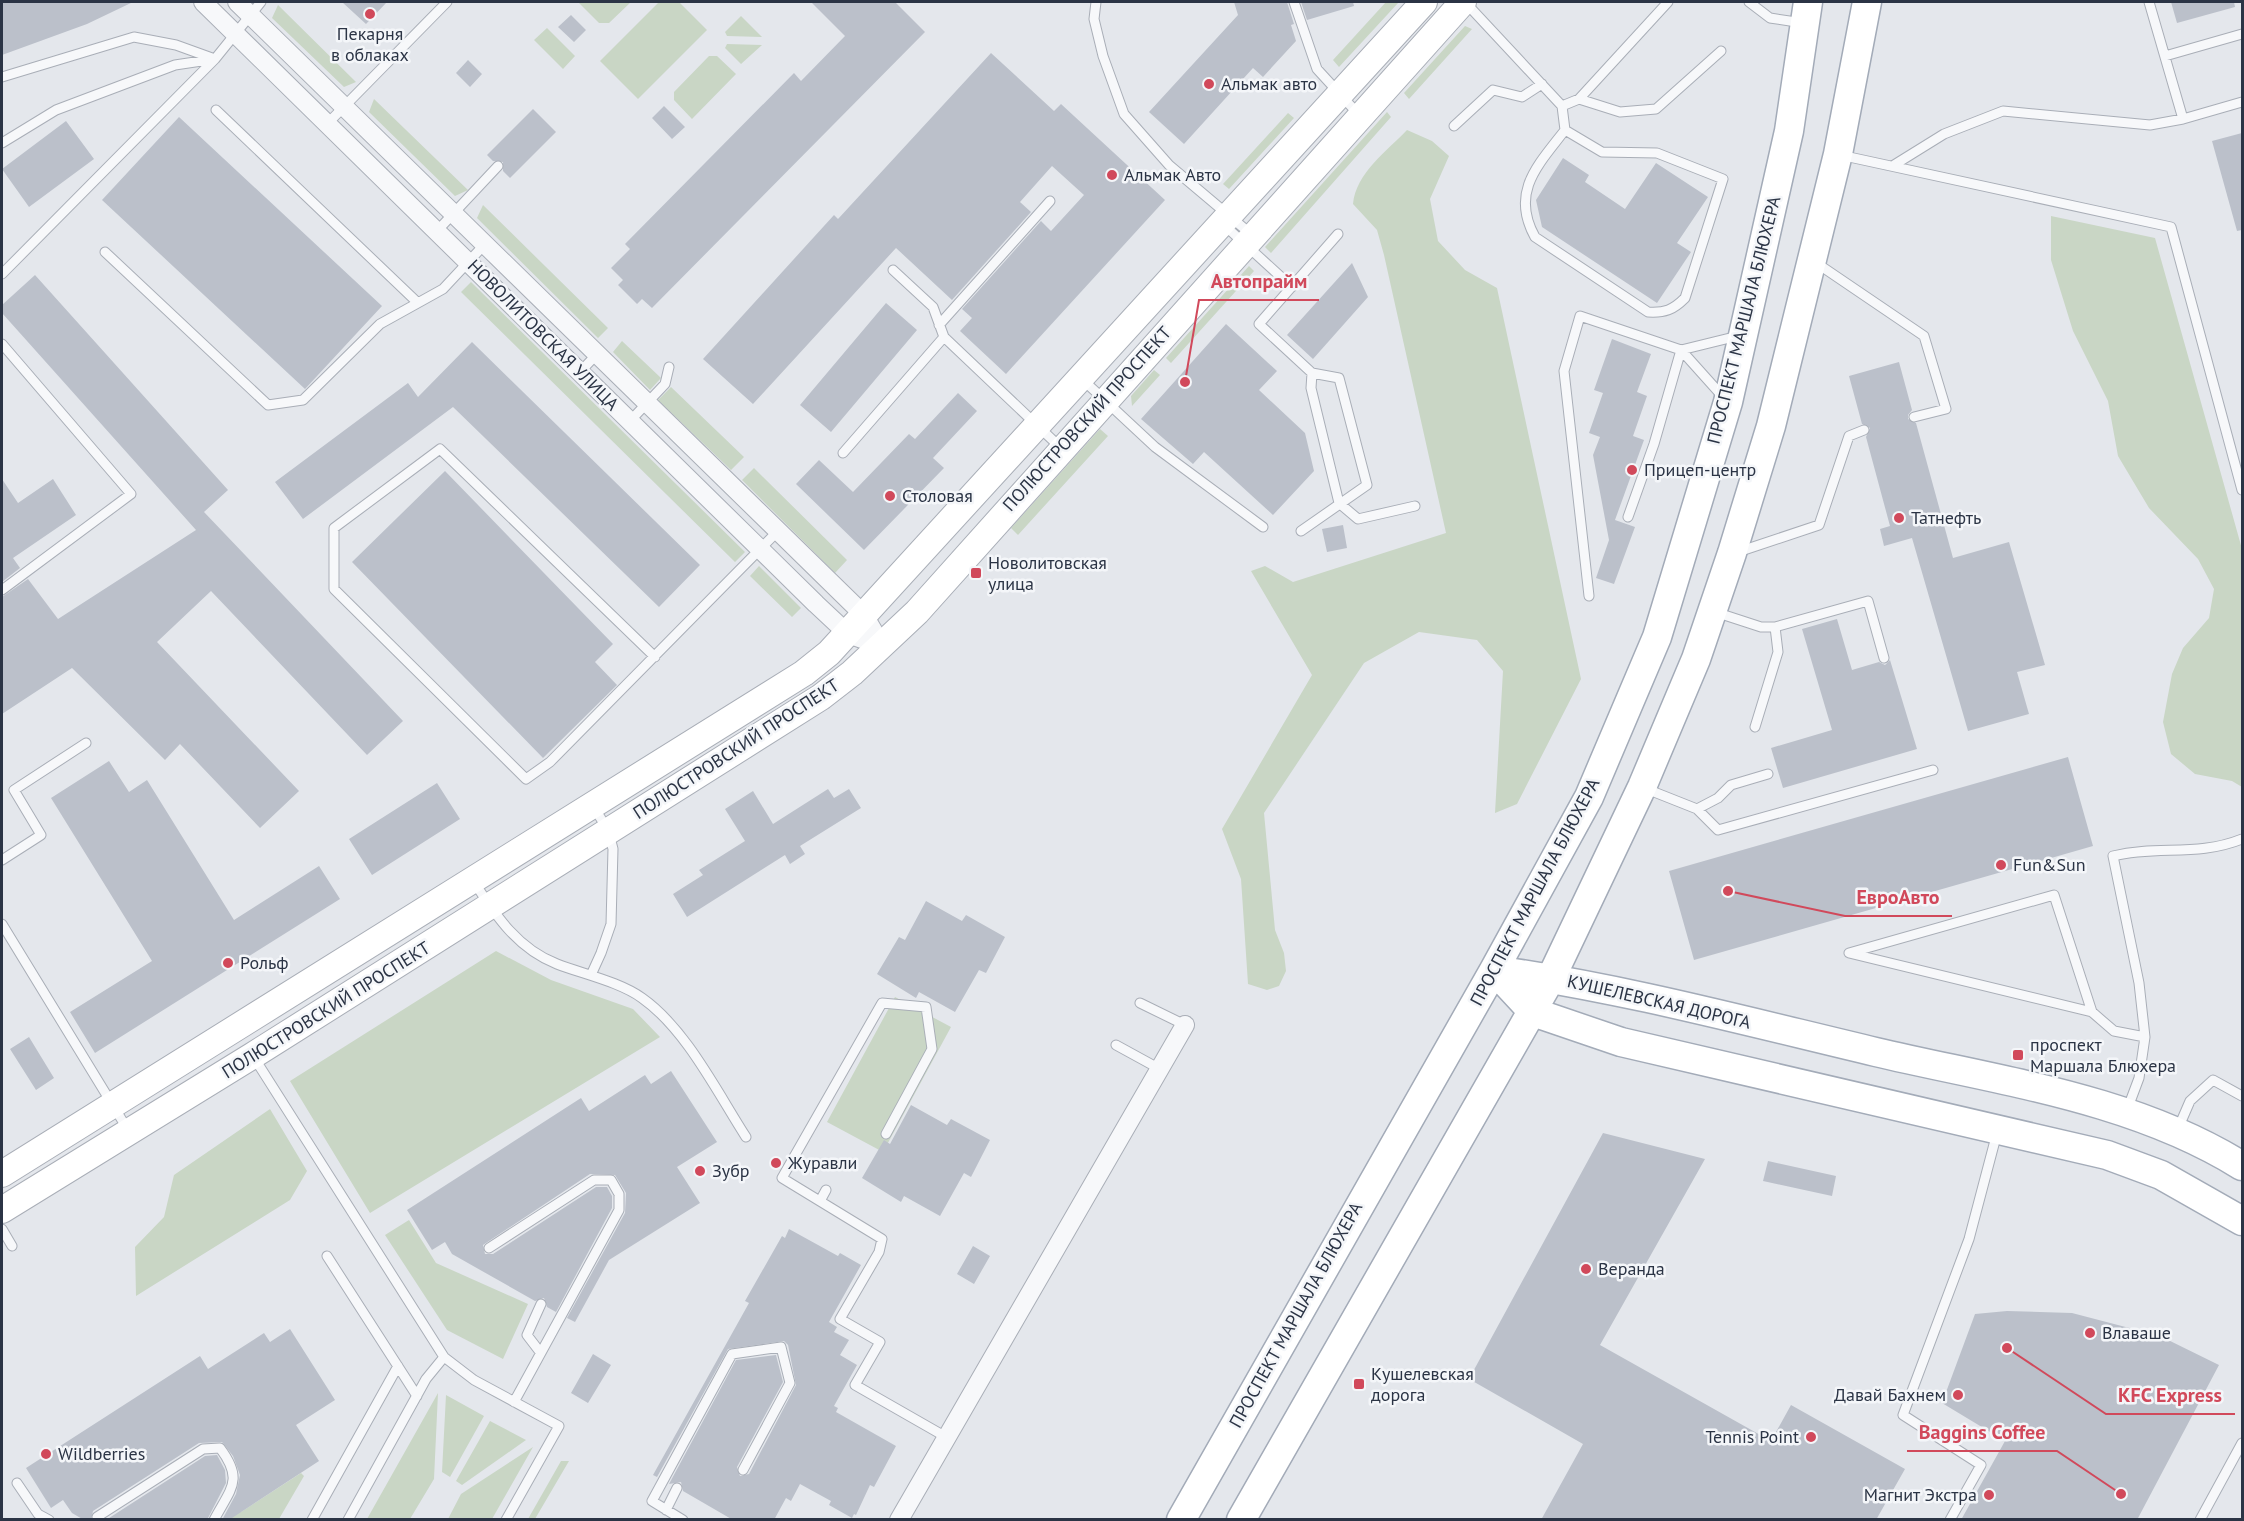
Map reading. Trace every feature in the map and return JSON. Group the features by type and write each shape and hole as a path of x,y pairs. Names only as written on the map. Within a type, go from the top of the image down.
{"main road":[{"name":"ПОЛЮСТРОВСКИЙ ПРОСПЕКТ","path":"2,1174 804,673 856,624 1082,380 1424,2"},
{"name":"ПОЛЮСТРОВСКИЙ ПРОСПЕКТ","path":"2,1210 252,1056 820,697 882,646 917,612 1248,239 1464,2"},
{"path":"1241,1520 1339,1344 1533,1012 1642,787 1713,611 1771,426 1838,154 1867,2"},
{"name":"ПРОСПЕКТ МАРШАЛА БЛЮХЕРА","path":"1181,1520 1494,970 1589,797 1657,637 1728,402 1789,131 1807,13"},
{"path":"1494,970 1533,1012 1622,1042 2107,1155 2161,1176 2242,1221"},
{"name":"КУШЕЛЕВСКАЯ ДОРОГА","path":"1494,970 1551,978 2081,1099 2126,1112 2177,1131 2242,1166"}],"street":[{"name":"НОВОЛИТОВСКАЯ УЛИЦА","path":"203,2 760,549 882,646"},
{"name":"НОВОЛИТОВСКАЯ УЛИЦА","path":"237,2 256,8 344,105 777,532 856,624"},
{"path":"899,1520 1158,1068 1185,1026"}],"lane":[{"path":"327,124 447,2"},
{"path":"1096,2 1094,19 1103,56 1124,114 1169,165 1248,239 1292,287"},
{"path":"1294,2 1317,69 1360,116"},
{"path":"1464,2 1562,106 1565,130 1534,169 1527,185 1524,203 1526,221 1535,237 1648,312 1662,313 1674,309 1684,298 1723,179 1657,153 1602,152 1565,130"},
{"path":"1562,106 1579,99 1668,2"},
{"path":"1749,2 1770,18 1807,13"},
{"path":"2149,2 2183,119"},
{"path":"2,274 215,59 256,8"},
{"path":"2165,56 2242,34"},
{"path":"2,77 134,37 176,45 215,59"},
{"path":"1579,99 1620,112 1656,109 1721,51"},
{"path":"2,143 56,110 176,65 215,59"},
{"path":"1454,126 1493,90 1522,97 1542,84"},
{"path":"1894,165 1944,134 2003,111 2150,125 2183,119 2242,102"},
{"path":"216,110 418,303"},
{"path":"1838,154 2171,227 2242,490"},
{"path":"437,231 498,166"},
{"path":"939,325 1050,201"},
{"path":"1301,531 1367,485 1339,378 1312,373 1259,324 1338,234"},
{"path":"105,252 268,405 303,400 380,324 443,289 485,244"},
{"path":"1812,261 1924,336 1946,409 1914,417"},
{"path":"894,270 933,308 944,337 1061,448"},
{"path":"1589,596 1564,372 1581,316 1680,350 1728,402"},
{"path":"1680,350 1743,334"},
{"path":"843,453 944,337"},
{"path":"2,344 132,494 2,590"},
{"path":"1628,517 1654,444 1680,350"},
{"path":"580,372 597,354"},
{"path":"630,421 665,384 669,367"},
{"path":"1312,373 1311,388 1339,503 1358,519 1415,506"},
{"path":"1082,380 1155,447 1263,527"},
{"path":"1732,554 1819,525 1849,436 1864,430"},
{"path":"655,657 440,449 334,528 334,590 526,779 550,762 655,657 777,532"},
{"path":"1713,611 1761,627 1775,627 1868,601 1884,658"},
{"path":"1755,727 1778,652 1775,627"},
{"path":"2,860 41,835 14,790 86,743"},
{"path":"1642,787 1697,809 1718,830 1933,770"},
{"path":"1697,809 1718,798 1731,785 1768,774"},
{"path":"591,975 602,953 611,924 613,849 608,830 593,805"},
{"path":"2126,1112 2139,1078 2145,1037 2139,983 2114,856 2137,850 2202,850 2242,839"},
{"path":"473,880 510,932 530,950 555,963 591,975 642,998 678,1032 746,1137"},
{"path":"2092,1012 2054,895 1849,953 2092,1012 2114,1031 2145,1037"},
{"path":"2,924 129,1132"},
{"path":"886,1134 932,1049 926,1007 882,1003 782,1178 882,1239 879,1252 840,1319 880,1342 855,1385 946,1437"},
{"path":"1140,1003 1185,1026"},
{"path":"1116,1045 1158,1068"},
{"path":"252,1056 444,1357 474,1380 559,1426 506,1520"},
{"path":"2177,1131 2190,1101 2214,1080 2242,1096"},
{"path":"1950,1520 1981,1465 1903,1415 1969,1239 1999,1128"},
{"path":"489,1248 594,1180 611,1180 620,1194 619,1210 514,1402"},
{"path":"820,1201 826,1190"},
{"path":"2,1229 12,1246"},
{"path":"327,1256 417,1396"},
{"path":"540,1352 527,1335 541,1304"},
{"path":"683,1520 652,1501 732,1354 781,1347 790,1383 743,1470"},
{"path":"348,1520 417,1396 444,1357"},
{"path":"312,1520 398,1366"},
{"path":"2200,1520 2242,1443"},
{"path":"98,1517 202,1449 220,1448 233,1465 234,1479 214,1520"},
{"path":"17,1483 38,1514 49,1520"},
{"path":"666,1510 677,1488"}],"green space":[{"path":"578,2 631,2 609,23 599,23"},
{"path":"659,2 679,2 707,30 638,99 600,61"},
{"path":"1386,2 1399,2 1339,67 1333,60"},
{"path":"278,5 356,82 344,87 272,18"},
{"path":"741,16 762,37 727,36 725,32"},
{"path":"1465,26 1472,29 1409,99 1404,93"},
{"path":"547,28 575,56 563,69 534,40"},
{"path":"727,44 762,45 741,64 725,48"},
{"path":"709,56 717,56 736,74 692,119 674,100 674,92"},
{"path":"374,99 468,190 455,196 369,112"},
{"path":"1387,112 1391,117 1271,253 1265,247"},
{"path":"1288,113 1294,118 1229,189 1223,184"},
{"path":"1407,130 1432,141 1449,156 1430,199 1438,241 1465,270 1497,288 1581,679 1517,804 1495,813 1503,671 1477,640 1419,632 1364,663 1264,813 1275,930 1284,953 1286,971 1279,986 1267,990 1248,984 1241,879 1222,829 1312,675 1251,571 1265,566 1293,582 1446,533 1377,230 1353,204 1355,193 1366,172"},
{"path":"483,205 608,328 598,338 477,218"},
{"path":"2051,216 2155,238 2242,549 2242,787 2232,781 2195,774 2171,754 2163,722 2172,674 2183,648 2209,618 2214,589 2198,559 2149,508 2118,456 2108,401 2073,331 2051,260"},
{"path":"1249,266 1254,271 1171,363 1166,358"},
{"path":"471,282 745,552 735,562 461,292"},
{"path":"622,341 661,378 650,390 613,352"},
{"path":"1154,370 1160,375 1132,406 1131,396"},
{"path":"671,387 744,457 731,470 658,400"},
{"path":"1100,429 1108,436 1018,535 1011,528"},
{"path":"754,468 847,560 835,573 742,480"},
{"path":"759,566 801,608 792,617 750,576"},
{"path":"496,951 551,980 633,1009 660,1037 370,1213 290,1081"},
{"path":"895,997 951,1027 883,1152 827,1122"},
{"path":"270,1109 307,1171 290,1200 136,1296 135,1247 164,1217 174,1175"},
{"path":"409,1220 436,1263 528,1304 503,1359 447,1330 385,1235"},
{"path":"438,1393 434,1479 410,1519 367,1519"},
{"path":"446,1395 484,1416 450,1477 442,1472"},
{"path":"490,1421 526,1440 462,1485 456,1481"},
{"path":"533,1447 492,1519 448,1519 461,1494"},
{"path":"561,1461 569,1461 535,1519 528,1519"},
{"path":"301,1473 304,1476 279,1519 231,1519 236,1510 241,1512"}],"building":[{"path":"2,2 133,2 87,24 2,55"},
{"path":"342,2 387,2 366,24"},
{"path":"811,2 895,2 925,32 652,308 642,299 637,304 618,285 623,280 611,268 630,249 625,244 794,73 801,81 845,36"},
{"path":"1234,2 1287,2 1294,24 1291,25 1296,41 1263,77 1253,68 1184,144 1149,112 1238,15"},
{"path":"1301,2 1353,2 1354,6 1307,20"},
{"path":"2171,2 2234,2 2235,7 2177,23"},
{"path":"571,15 586,30 574,42 558,27"},
{"path":"991,53 1054,111 1061,104 1165,200 1006,374 960,331 972,318 962,309 1041,221 1051,231 1084,195 1052,166 1020,202 1031,212 952,300 896,248 753,404 703,359 834,215 838,219"},
{"path":"468,60 482,74 470,87 456,73"},
{"path":"664,106 685,127 672,139 652,118"},
{"path":"533,109 556,132 510,178 503,171 503,162 493,161 487,155"},
{"path":"179,117 382,306 305,389 102,200"},
{"path":"66,121 94,159 29,207 2,169"},
{"path":"2242,133 2242,230 2237,231 2212,141"},
{"path":"1563,158 1589,175 1585,182 1625,209 1656,163 1708,197 1677,243 1691,252 1657,303 1542,227 1536,200"},
{"path":"1352,263 1368,297 1313,359 1287,335"},
{"path":"35,275 228,490 204,512 403,721 367,755 211,591 157,642 299,791 260,828 180,744 165,760 72,668 2,714 2,597 28,579 58,619 196,530 2,313 2,305"},
{"path":"886,303 917,330 831,432 800,405"},
{"path":"1226,324 1277,371 1259,390 1305,433 1314,471 1273,515 1204,452 1193,464 1141,419"},
{"path":"1612,339 1651,354 1637,392 1647,396 1633,436 1644,440 1615,520 1635,527 1614,584 1596,578 1609,540 1593,455 1600,437 1589,433 1603,393 1594,390"},
{"path":"472,342 700,565 659,607 453,407 303,519 275,482 408,383 418,397"},
{"path":"1899,362 1912,410 1908,419 1916,423 1953,558 2009,542 2045,665 2017,672 2029,714 1968,731 1912,538 1884,546 1880,529 1890,526 1866,437 1870,428 1862,424 1849,376"},
{"path":"958,393 977,411 933,458 944,468 864,550 796,484 819,460 853,492 909,434 915,439"},
{"path":"445,471 613,644 595,662 617,685 543,758 352,562"},
{"path":"2,479 18,503 53,479 76,515 13,558 20,568 2,582"},
{"path":"1343,525 1347,548 1327,552 1322,529"},
{"path":"1837,619 1852,670 1879,662 1885,665 1890,660 1917,749 1783,788 1771,748 1832,730 1802,629"},
{"path":"2068,757 2093,846 1694,960 1669,871"},
{"path":"109,761 129,792 147,780 234,920 319,866 340,899 95,1053 70,1012 152,961 51,798"},
{"path":"437,783 460,819 372,875 349,839"},
{"path":"828,789 834,798 849,789 861,808 800,846 805,854 790,864 785,855 687,917 673,894 703,875 699,870 745,841 725,809 753,791 773,824"},
{"path":"926,901 962,921 966,915 1005,937 986,973 979,970 955,1012 919,992 916,998 877,974 899,937 905,940"},
{"path":"29,1037 54,1078 36,1090 10,1049"},
{"path":"671,1071 717,1142 677,1167 700,1203 609,1260 575,1322 567,1318 625,1213 626,1193 615,1175 590,1174 483,1245 485,1254 493,1254 596,1187 607,1187 612,1196 612,1208 556,1312 547,1307 544,1298 535,1301 452,1254 445,1242 432,1250 407,1210 581,1098 589,1111 645,1075 651,1084"},
{"path":"911,1105 947,1125 951,1119 990,1140 971,1177 964,1173 940,1216 904,1196 901,1202 862,1178 884,1140 890,1144"},
{"path":"1603,1133 1705,1159 1600,1345 1771,1441 1791,1405 1905,1469 1876,1520 1541,1520 1583,1444 1469,1379"},
{"path":"1768,1161 1836,1176 1832,1196 1763,1181"},
{"path":"789,1229 838,1256 840,1253 861,1265 829,1322 837,1327 834,1332 849,1340 840,1355 857,1365 834,1406 838,1408 836,1412 896,1446 874,1487 870,1485 856,1515 854,1514 852,1518 829,1505 831,1501 800,1484 791,1501 786,1498 774,1520 733,1520 683,1491 681,1482 669,1484 736,1360 776,1355 783,1382 737,1467 740,1476 749,1474 796,1385 788,1345 784,1341 728,1349 657,1477 653,1475 749,1303 745,1301 782,1236 785,1238"},
{"path":"973,1246 990,1256 974,1284 957,1274"},
{"path":"2007,1311 2072,1313 2160,1336 2219,1365 2137,1520 1961,1520 2005,1441 1942,1403 1975,1314"},
{"path":"290,1329 335,1400 296,1425 319,1461 229,1520 222,1520 236,1494 240,1475 233,1456 222,1442 199,1443 93,1511 91,1520 84,1520 72,1513 63,1500 51,1508 26,1468 200,1356 208,1369 264,1333 270,1342"},
{"path":"593,1354 611,1365 588,1403 571,1393"},
{"path":"217,1455 225,1470 226,1483 207,1520 106,1520 205,1456"}],"place":[{"name":"Пекарня в облаках","path":"370,14"},
{"name":"Альмак авто","path":"1209,84"},
{"name":"Альмак Авто","path":"1112,175"},
{"name":"Автопрайм","path":"1185,382"},
{"name":"Прицеп-центр","path":"1632,470"},
{"name":"Столовая","path":"890,496"},
{"name":"Татнефть","path":"1899,518"},
{"name":"Новолитовская улица","path":"976,573"},
{"name":"Fun&Sun","path":"2001,865"},
{"name":"ЕвроАвто","path":"1728,891"},
{"name":"Рольф","path":"228,963"},
{"name":"проспект Маршала Блюхера","path":"2018,1055"},
{"name":"Журавли","path":"776,1163"},
{"name":"Зубр","path":"700,1171"},
{"name":"Веранда","path":"1586,1269"},
{"name":"Влаваше","path":"2090,1333"},
{"name":"KFC Express","path":"2007,1348"},
{"name":"Кушелевская дорога","path":"1359,1384"},
{"name":"Давай Бахнем","path":"1958,1395"},
{"name":"Tennis Point","path":"1811,1437"},
{"name":"Wildberries","path":"46,1454"},
{"name":"Baggins Coffee","path":"2121,1494"},
{"name":"Магнит Экстра","path":"1989,1495"}]}
